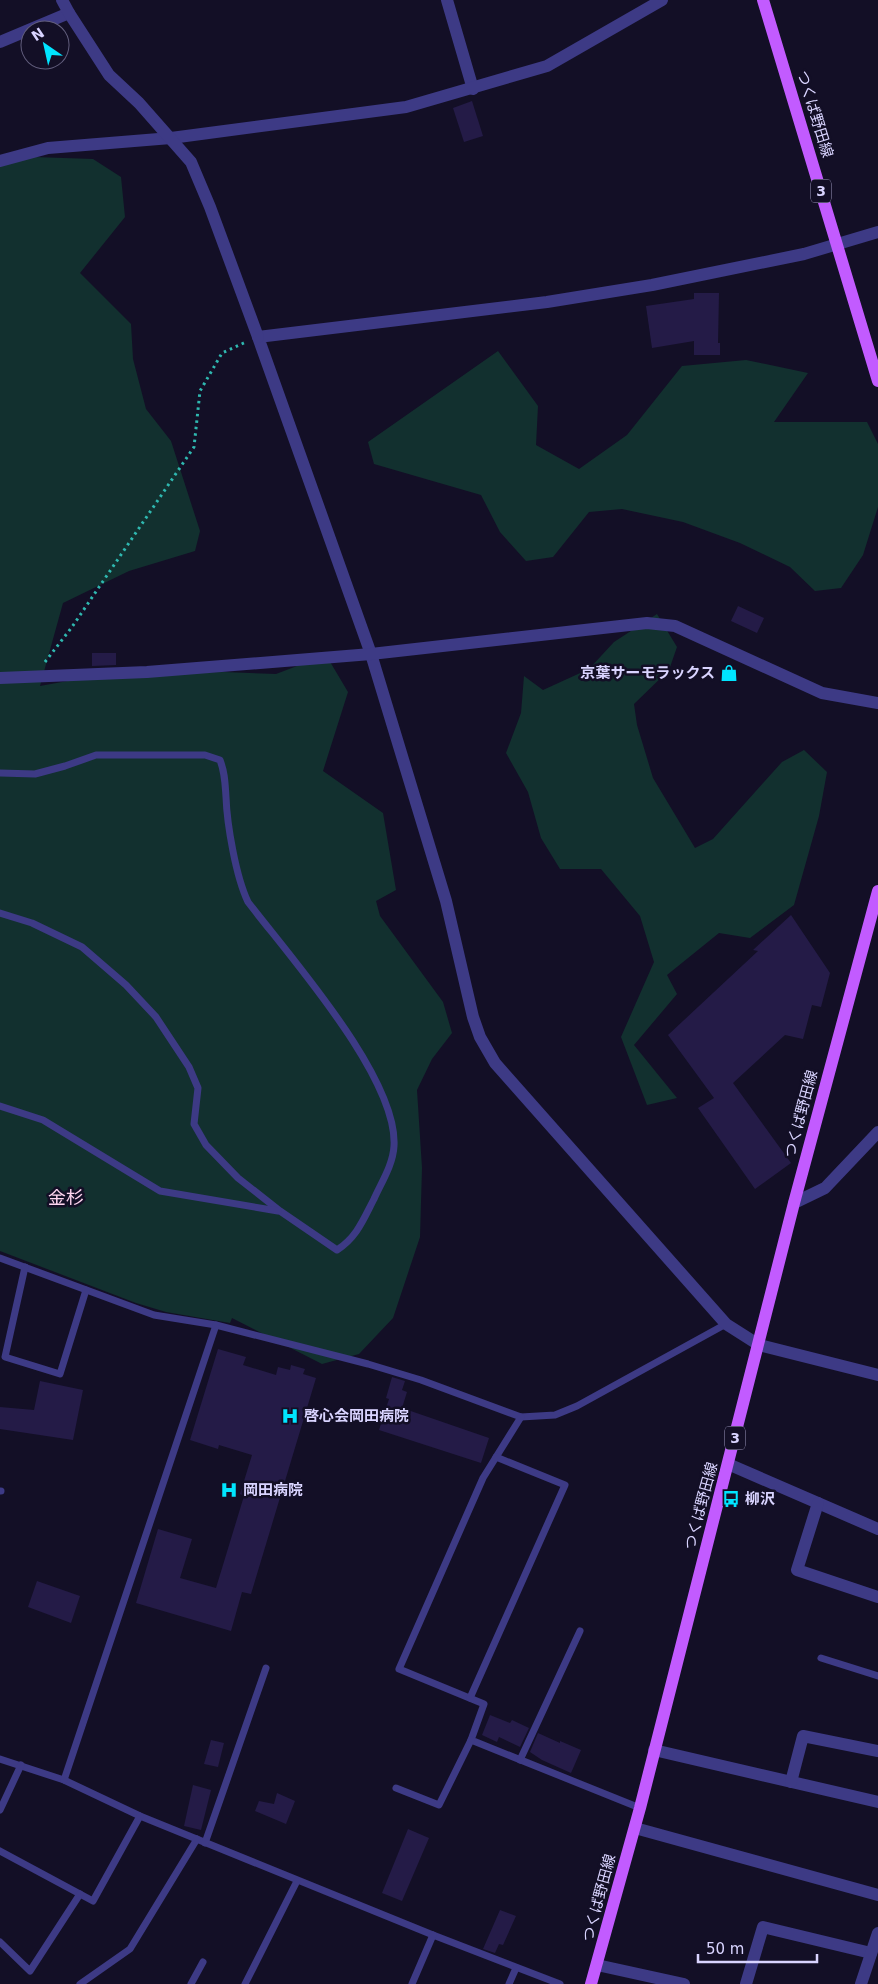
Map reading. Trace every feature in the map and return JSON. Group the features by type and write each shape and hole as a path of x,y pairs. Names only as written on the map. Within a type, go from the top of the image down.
{"main road":[{"name":"つくば野田線","path":"763,0 878,381"},
{"name":"つくば野田線","path":"591,1984 635,1828 794,1203 878,891"}],"street":[{"path":"62,0 68,13 109,75 139,103 191,162 206,198 258,337 371,654 446,902 471,1010 480,1037 495,1063 726,1324 759,1344 878,1375"},
{"path":"447,0 474,89"},
{"path":"0,161 48,148 171,138 406,108 547,66 662,0"},
{"path":"0,42 68,13"},
{"path":"258,337 547,302 652,285 804,254 878,232"},
{"path":"0,678 147,672 371,654 647,622 675,626 822,693 878,703"},
{"path":"794,1203 825,1188 878,1132"},
{"path":"728,1464 878,1530"},
{"path":"818,1503 797,1570 878,1597"},
{"path":"791,1782 803,1736 878,1752"},
{"path":"654,1750 878,1802"},
{"path":"635,1828 878,1895"},
{"path":"746,1984 763,1927 871,1953"},
{"path":"861,1984 878,1933"},
{"path":"597,1965 684,1984"}],"lane":[{"path":"0,773 35,774 96,755 206,755 220,760 226,780 226,798 240,885 248,902 340,1022 371,1070 378,1084 393,1131 394,1146 392,1159 363,1221 351,1241 337,1250 280,1211 238,1178 206,1145 194,1124 198,1088 189,1067 156,1017 126,985 82,947 32,923 0,913"},
{"path":"0,1106 43,1120 160,1191 280,1211"},
{"path":"0,1258 154,1315 216,1325 421,1380 521,1417 555,1415 577,1406 726,1324"},
{"path":"25,1267 5,1357 60,1374 86,1290"},
{"path":"64,1780 216,1325"},
{"path":"396,1788 438,1805 471,1740 484,1704 399,1669 483,1478 521,1417"},
{"path":"470,1698 564,1485 496,1458"},
{"path":"520,1760 580,1632"},
{"path":"821,1658 878,1676"},
{"path":"205,1843 266,1668"},
{"path":"471,1740 640,1808"},
{"path":"0,1759 64,1780 140,1816 197,1840 560,1984"},
{"path":"0,1810 21,1766"},
{"path":"0,1851 93,1901 140,1816"},
{"path":"80,1984 130,1948 197,1840"},
{"path":"245,1984 297,1881"},
{"path":"0,1942 30,1971 80,1894"},
{"path":"412,1984 433,1935"},
{"path":"191,1984 203,1962"},
{"path":"509,1984 516,1968"}],"path":[{"path":"33,677 72,627 194,447 200,391 222,352 258,337"}],"green space":[{"path":"34,157 93,159 121,177 125,217 80,273 131,324 133,359 146,409 171,441 200,531 195,551 129,571 63,603 40,686 106,674 224,672 276,674 326,655 348,692 323,771 383,813 396,890 376,901 380,916 443,1002 452,1033 432,1059 417,1090 422,1168 420,1237 393,1318 359,1354 322,1364 232,1318 230,1323 166,1312 136,1303 0,1251 0,165"},
{"path":"498,351 538,406 536,445 579,469 627,435 682,366 746,360 808,373 774,422 867,422 878,444 878,507 863,555 841,588 815,591 790,567 740,543 683,522 622,509 589,512 553,557 526,561 500,532 481,495 374,464 368,442"},
{"path":"657,614 677,647 669,670 634,704 637,725 653,778 695,848 713,839 782,762 804,750 827,772 819,816 794,905 750,938 719,933 667,975 677,994 634,1045 677,1098 647,1105 621,1037 654,962 640,916 601,869 560,869 541,838 528,792 506,753 521,713 524,676 543,690 589,669 614,642"}],"building":[{"path":"472,101 483,136 464,142 453,108"},
{"path":"694,293 719,293 718,343 720,343 720,355 694,355 694,341 652,348 646,306 694,299"},
{"path":"738,606 764,618 757,633 731,621"},
{"path":"92,653 116,653 116,665 92,666"},
{"path":"791,915 830,973 821,1007 812,1005 803,1039 785,1035 733,1083 791,1163 755,1189 698,1108 714,1098 668,1035 758,951 753,950"},
{"path":"218,1349 246,1357 243,1365 276,1375 278,1367 290,1370 291,1365 305,1369 303,1374 316,1378 251,1594 242,1592 231,1631 136,1603 158,1529 192,1539 180,1578 216,1588 244,1496 240,1494 252,1455 219,1445 218,1449 190,1440"},
{"path":"392,1377 405,1381 402,1390 407,1392 402,1408 489,1438 481,1463 379,1430 389,1399 386,1398"},
{"path":"40,1381 83,1390 73,1440 0,1429 0,1407 34,1410"},
{"path":"37,1581 80,1596 71,1623 28,1607"},
{"path":"490,1715 510,1723 512,1720 529,1728 520,1747 499,1737 497,1742 482,1735"},
{"path":"538,1733 581,1750 571,1773 542,1760 530,1752"},
{"path":"211,1740 224,1743 218,1767 204,1764"},
{"path":"193,1785 211,1790 201,1830 184,1826"},
{"path":"277,1793 295,1801 286,1824 255,1811 259,1801 274,1804"},
{"path":"408,1829 429,1838 402,1901 382,1893"},
{"path":"500,1910 516,1916 503,1945 499,1944 495,1953 483,1949"}],"place":[{"name":"京葉サーモラックス","path":"729,673"},
{"name":"啓心会岡田病院","path":"290,1416"},
{"name":"岡田病院","path":"229,1490"},
{"name":"柳沢","path":"731,1499"}],"district":[{"name":"金杉","path":"66,1198"}]}
